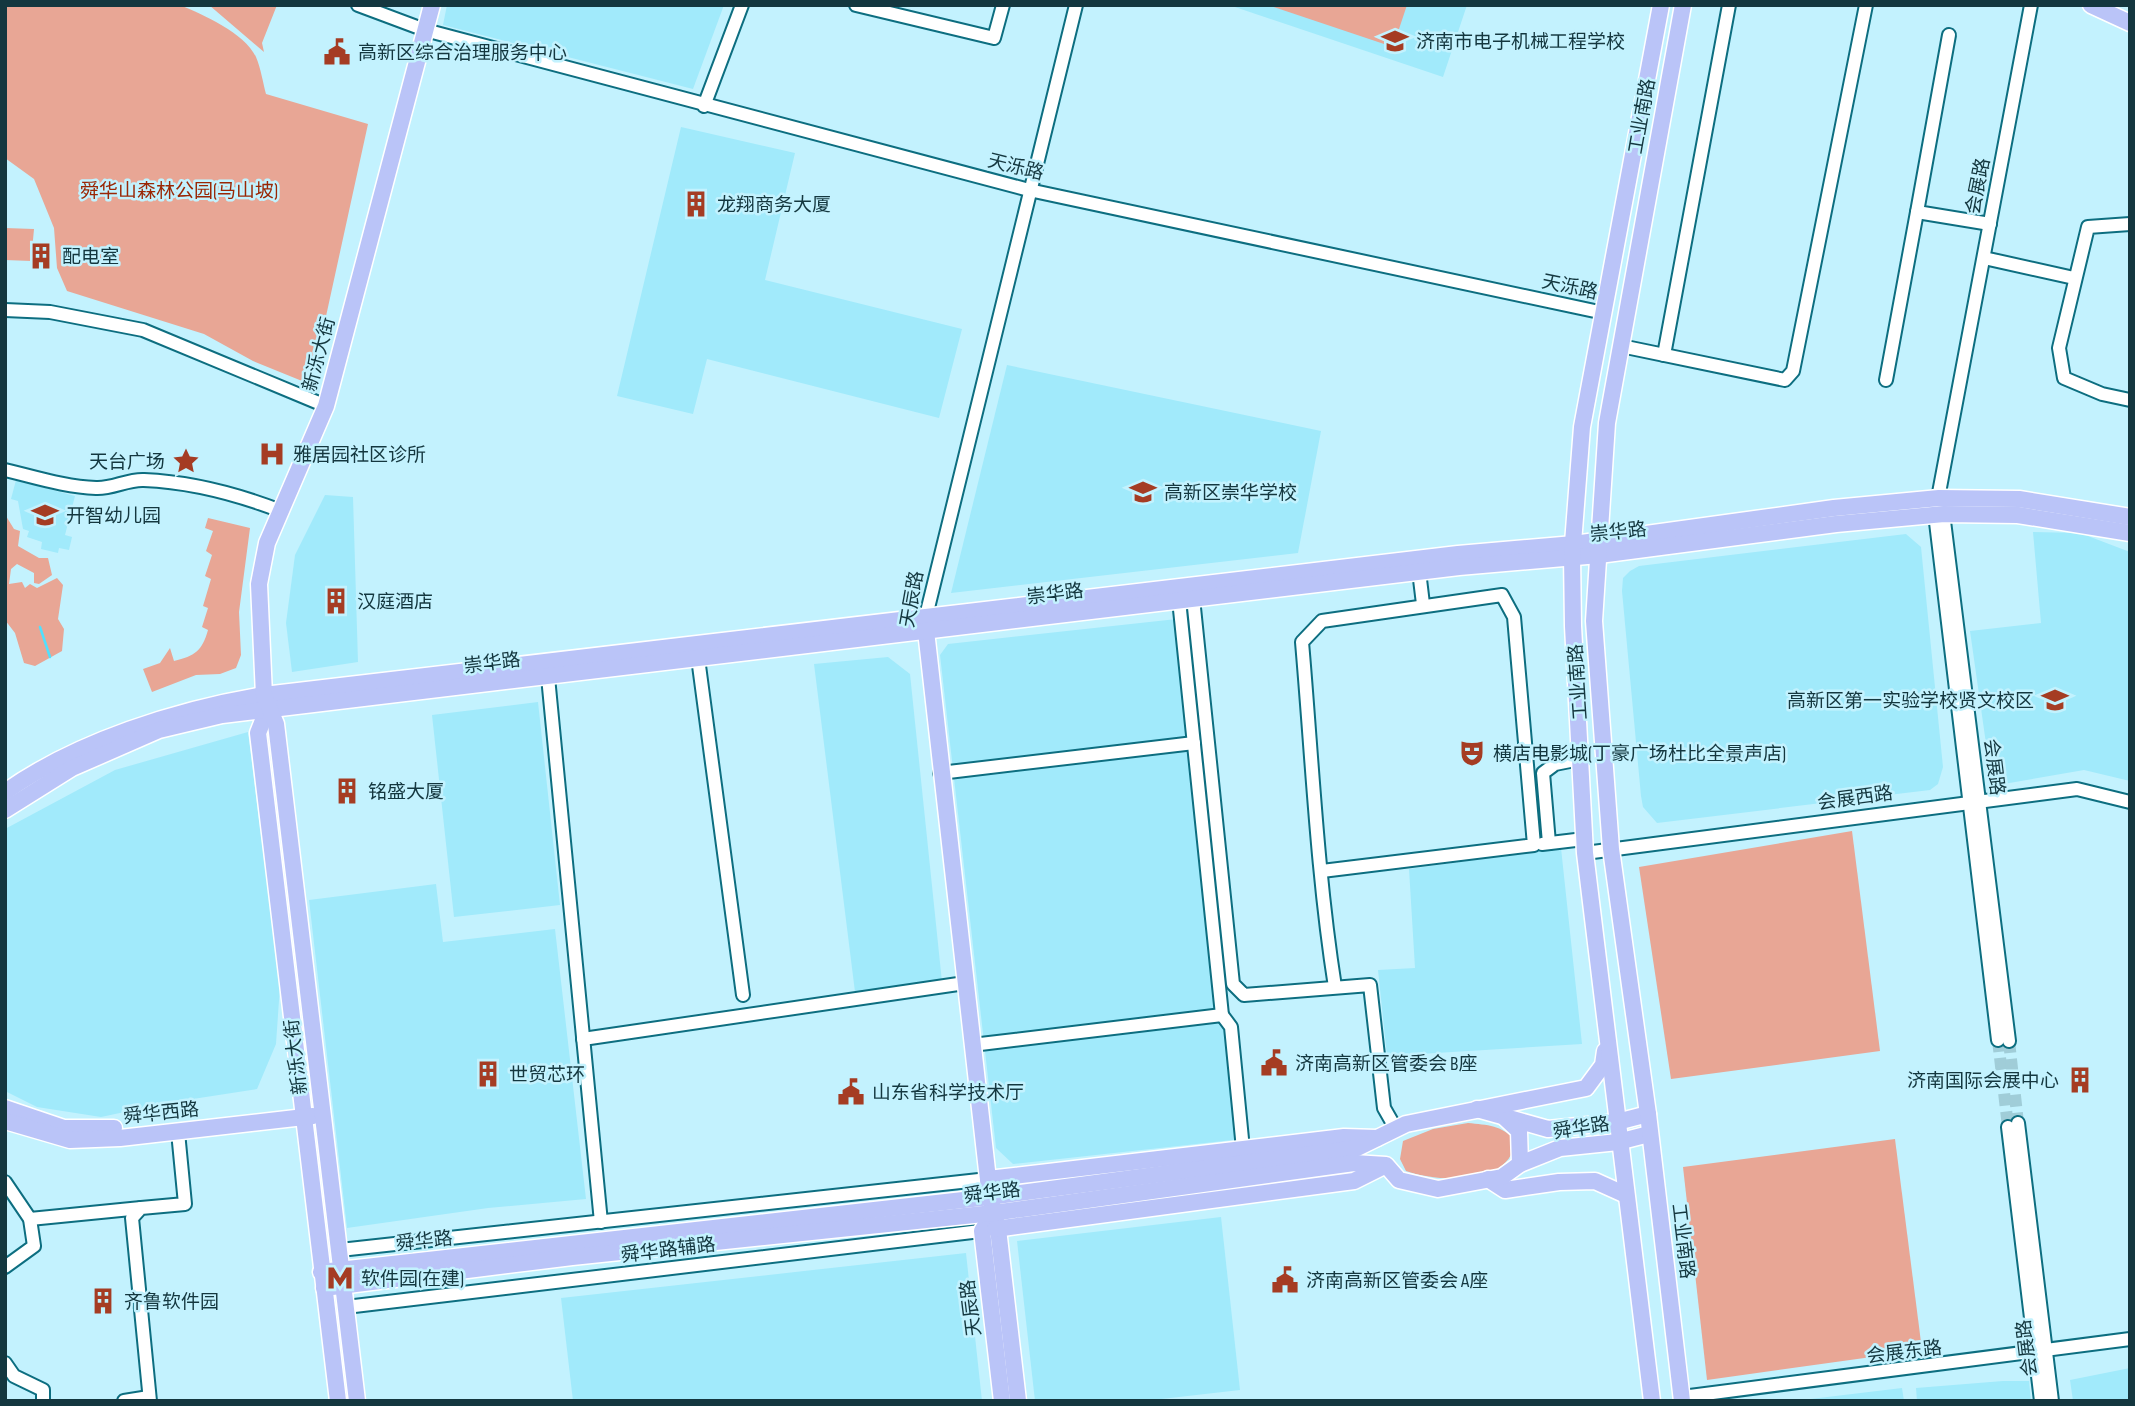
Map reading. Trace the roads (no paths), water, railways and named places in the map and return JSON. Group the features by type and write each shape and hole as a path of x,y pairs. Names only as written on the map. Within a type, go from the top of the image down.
{"main road":[{"name":"新泺大街","path":"338,1401 258,733 266,702 259,584 267,543 326,406 432,5"},
{"name":"工业南路","path":"1652,1401 1618,1142 1608,1028 1584,846 1573,550 1582,427 1661,5"},
{"name":"工业南路","path":"1682,1399 1648,1114 1611,849 1594,621 1607,423 1683,5"},
{"path":"2091,5 2130,23"},
{"name":"崇华路","path":"5,792 65,759 157,720 215,703 266,702 548,677 698,658 925,623 1186,599 1573,550 2019,499 2130,517"},
{"name":"崇华路","path":"1939,509 2018,515 2130,533"},
{"name":"崇华路","path":"5,810 72,768 159,730 266,702 925,623 1458,554 1573,550"},
{"name":"天辰路","path":"925,623 988,1179 1002,1401"},
{"name":"新泺大街","path":"266,702 275,724 357,1401"},
{"path":"1475,1108 1586,1088 1603,1065 1608,1028"},
{"name":"舜华西路","path":"5,1108 64,1128 113,1128 303,1112"},
{"name":"舜华路","path":"991,1220 1357,1149 1390,1133 1475,1108 1548,1129 1618,1122 1648,1114"},
{"name":"舜华西路","path":"5,1121 70,1140 178,1132 323,1109"},
{"path":"1505,1118 1519,1131 1520,1164"},
{"path":"988,1179 1390,1133 1386,1165"},
{"name":"舜华路","path":"323,1280 991,1220 1354,1163 1386,1165 1399,1180 1438,1189 1502,1177 1520,1164 1560,1148 1618,1142 1649,1134"},
{"path":"1488,1179 1505,1189 1559,1182 1595,1181 1626,1195"},
{"name":"天辰路","path":"991,1220 1018,1401"}],"street":[{"name":"天泺路","path":"358,5 425,30 1029,190 1604,313"},
{"path":"704,106 742,5"},
{"path":"856,5 994,38 1003,5"},
{"name":"天辰路","path":"925,623 1076,5"},
{"path":"1664,355 1729,5"},
{"path":"1621,346 1785,380 1793,371 1866,5"},
{"name":"会展路","path":"2003,1040 1939,509 2031,5"},
{"path":"1886,380 1949,35"},
{"path":"1917,212 1990,224"},
{"path":"2130,224 2088,227 2059,348 2064,378 2102,394 2130,400"},
{"path":"1984,258 2074,278"},
{"path":"5,310 50,312 144,330 326,406"},
{"path":"5,470 98,489 141,480 209,488 247,496 281,511"},
{"path":"1419,571 1423,604"},
{"path":"1335,987 1302,642 1322,621 1423,604 1502,595 1514,617 1534,845"},
{"path":"1186,599 1194,743 1222,1015 1231,1027 1243,1149"},
{"path":"1186,599 1233,984 1244,995 1370,985 1384,1108 1390,1133"},
{"path":"698,658 743,995"},
{"path":"548,677 601,1222"},
{"path":"940,773 1194,743"},
{"path":"1549,843 1543,773 1555,764 1580,760"},
{"name":"会展西路","path":"1322,871 1549,843 1611,849 2077,789 2130,802"},
{"path":"583,1039 965,983"},
{"path":"972,1045 1222,1015"},
{"name":"会展路","path":"2013,1125 2041,1353 2052,1401"},
{"path":"30,1219 185,1204 178,1132"},
{"name":"舜华路辅路","path":"340,1251 988,1179"},
{"path":"5,1182 30,1219 34,1246 5,1267"},
{"path":"124,1401 149,1399 132,1218 141,1208"},
{"name":"舜华路辅路","path":"346,1307 991,1220"},
{"name":"会展东路","path":"1682,1399 2130,1339"},
{"name":"会展路","path":"2041,1353 2041,1401"},
{"path":"5,1363 14,1376 43,1390 43,1401"}],"waterway":[{"path":"40,627 50,657"}],"tunnel":[{"path":"1998,1040 2008,1127"},
{"path":"2009,1041 2018,1123"}],"place":[{"name":"济南市电子机械工程学校","path":"1395,41"},
{"name":"高新区综合治理服务中心","path":"337,52"},
{"name":"龙翔商务大厦","path":"696,204"},
{"name":"配电室","path":"41,256"},
{"name":"雅居园社区诊所","path":"272,454"},
{"name":"天台广场","path":"186,461"},
{"name":"高新区崇华学校","path":"1143,492"},
{"name":"开智幼儿园","path":"45,515"},
{"name":"汉庭酒店","path":"336,601"},
{"name":"高新区第一实验学校贤文校区","path":"2055,700"},
{"name":"横店电影城(丁豪广场杜比全景声店)","path":"1472,753"},
{"name":"铭盛大厦","path":"347,791"},
{"name":"济南高新区管委会 B座","path":"1274,1063"},
{"name":"世贸芯环","path":"488,1074"},
{"name":"济南国际会展中心","path":"2080,1080"},
{"name":"山东省科学技术厅","path":"851,1092"},
{"name":"软件园(在建)","path":"340,1278"},
{"name":"济南高新区管委会 A座","path":"1285,1280"},
{"name":"齐鲁软件园","path":"103,1301"}],"park label":[{"name":"舜华山森林公园(马山坡)","path":"179,190"}]}
